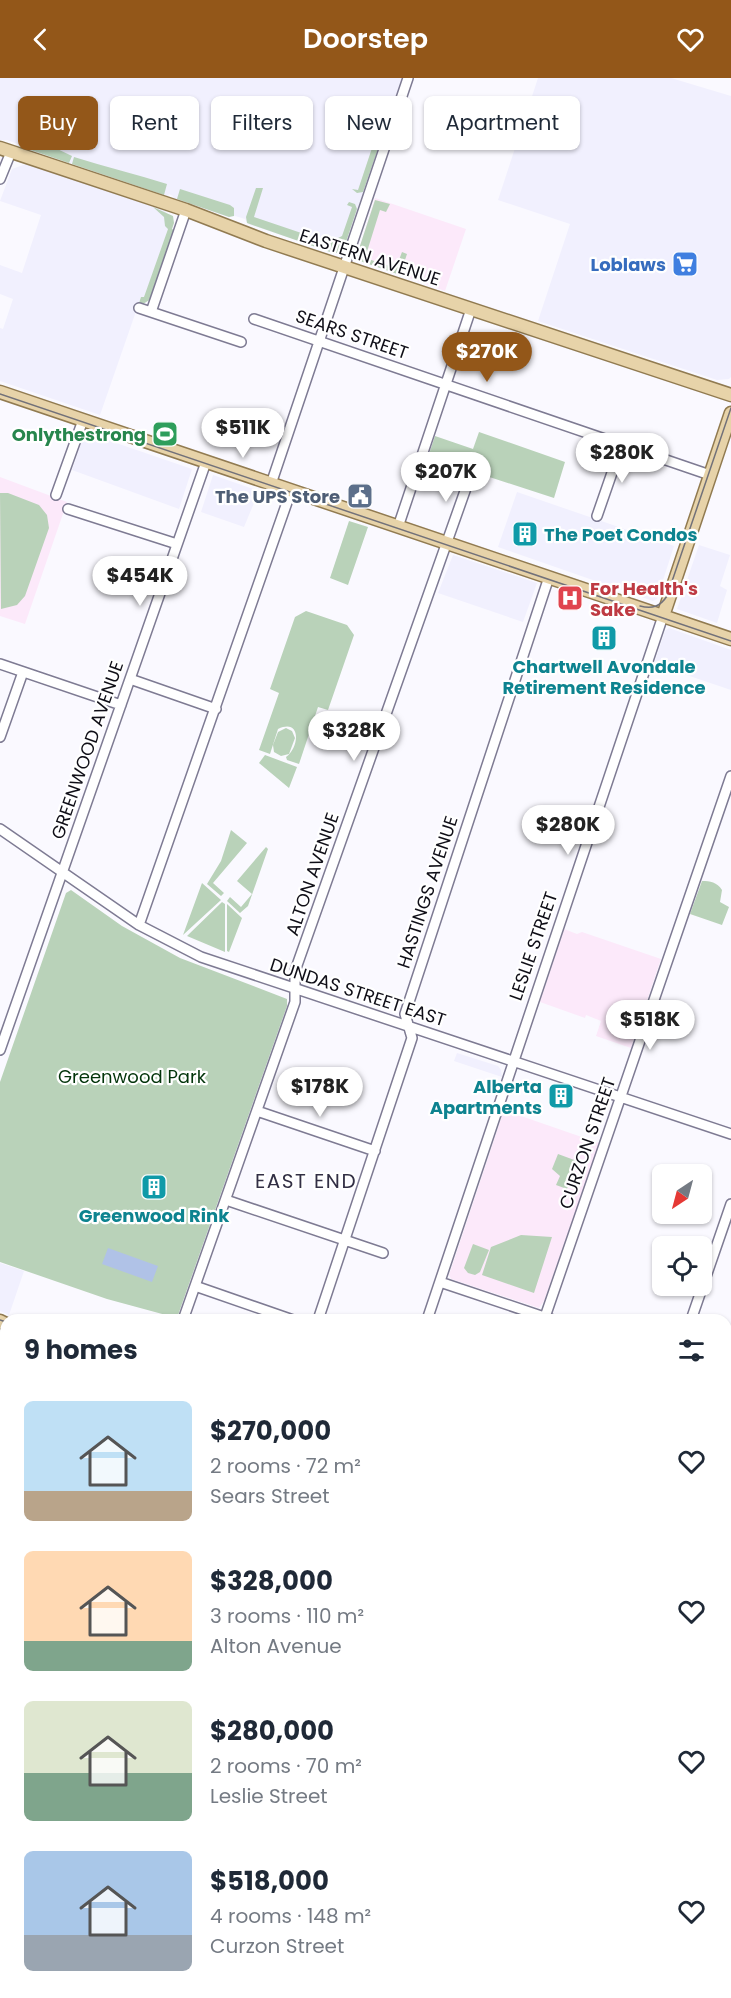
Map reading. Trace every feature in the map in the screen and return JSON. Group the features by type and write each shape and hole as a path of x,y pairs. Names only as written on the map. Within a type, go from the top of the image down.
{"main road":[{"name":"EASTERN AVENUE","path":"5,150 186,210 266,241 731,395"},
{"path":"0,392 731,639"},
{"name":"LESLIE STREET","path":"663,616 731,413"}],"street":[{"path":"271,484 408,78"},
{"path":"0,179 5,150"},
{"path":"152,312 186,210"},
{"path":"139,308 241,342"},
{"path":"398,527 471,309"},
{"name":"SEARS STREET","path":"254,319 710,475"},
{"path":"56,495 83,420"},
{"path":"597,516 622,444"},
{"name":"GREENWOOD AVENUE","path":"0,1050 206,462"},
{"name":"ALTON AVENUE","path":"185,1314 295,1002 295,970 471,474"},
{"path":"139,925 291,491"},
{"path":"69,509 177,544"},
{"name":"HASTINGS AVENUE","path":"320,1314 412,1038 405,1014 549,578"},
{"name":"LESLIE STREET","path":"429,1314 663,616"},
{"path":"0,664 121,705"},
{"path":"0,737 23,672"},
{"path":"130,680 216,709"},
{"name":"CURZON STREET","path":"551,1314 620,1096 731,776"},
{"name":"DUNDAS STREET EAST","path":"0,829 139,925 201,957 731,1134"},
{"path":"257,1111 375,1151"},
{"path":"226,1200 383,1253"},
{"path":"693,1314 731,1204"},
{"path":"440,1282 534,1314"},
{"path":"195,1286 276,1314"}],"shaded area":[{"path":"0,78 402,78 396,96 325,96 325,150 377,150 343,251 336,253 248,224 245,219 232,215 229,217 173,198 169,194 168,196 31,150 98,150 98,96 18,96 18,144 0,140"},
{"path":"538,78 671,78 731,96 731,377 729,379 717,380 538,321 570,224 498,200 514,150 580,150 580,96 532,96"},
{"path":"26,164 166,211 168,229 144,298 141,297 100,415 0,381 0,328 3,329 13,299 0,294 0,265 22,273 41,215 0,201 12,169"},
{"path":"375,198 466,229 445,291 356,259"},
{"path":"87,433 192,469 179,509 72,470 84,435"},
{"path":"213,475 259,491 244,527 201,512"},
{"path":"0,477 67,502 25,624 0,616"},
{"path":"517,492 674,546 657,599 653,601 498,547"},
{"path":"699,545 730,555 720,586 727,590 717,623 677,609"},
{"path":"453,555 537,583 523,622 438,593"},
{"path":"669,628 731,650 731,690 654,664 665,631"},
{"path":"564,929 577,934 582,932 661,959 631,1048 596,1036 601,1021 586,1015 585,1018 540,1002"},
{"path":"457,1053 498,1066 502,1077 454,1061"},
{"path":"504,1110 599,1143 544,1301 539,1308 451,1279 449,1275"},
{"path":"0,1263 24,1271 9,1314 0,1311"}],"green space":[{"path":"31,150 59,150 72,156 69,163"},
{"path":"371,150 377,150 363,192 357,193 352,189 358,190"},
{"path":"74,157 167,184 164,195 72,164"},
{"path":"256,188 263,188 254,217 328,242 330,252 247,223 246,217"},
{"path":"180,189 230,205 234,208 234,216 229,217 177,199"},
{"path":"375,200 390,204 386,212 380,210 365,258 396,268 402,252 407,254 400,275 356,258"},
{"path":"349,202 355,204 357,209 343,251 331,252 330,242 342,236 352,207 347,205"},
{"path":"153,207 173,216 172,229 174,230 151,299 143,304 139,303 141,297 144,297 168,229 165,226 164,217"},
{"path":"479,432 565,462 554,498 428,457 435,436 473,449"},
{"path":"0,493 8,493 39,505 47,515 49,528 25,596 17,605 1,609"},
{"path":"349,521 368,527 348,585 330,578"},
{"path":"306,611 347,625 354,635 328,710 318,707 299,764 287,760 286,757 296,741 296,735 291,727 278,729 270,754 259,750 279,693 270,689 295,617"},
{"path":"286,728 292,731 295,738 289,754 281,756 274,752 273,745 278,732"},
{"path":"265,755 297,767 289,788 259,763"},
{"path":"231,830 247,843 213,883 224,893 221,896 207,884 221,861"},
{"path":"266,847 268,849 248,906 240,913 227,901 230,897 241,907 252,894 237,881"},
{"path":"702,881 713,882 722,890 720,902 729,907 722,925 690,914"},
{"path":"202,883 221,900 183,935"},
{"name":"Greenwood Park","path":"71,890 122,926 180,958 287,999 287,1006 178,1314 162,1314 107,1299 0,1262 0,1082 66,893"},
{"path":"222,902 225,904 225,952 187,936"},
{"path":"227,904 242,918 229,952 227,951"},
{"path":"558,1154 577,1161 567,1189 556,1185 560,1176 552,1169"},
{"path":"521,1235 552,1237 534,1293 482,1275 491,1247"},
{"path":"473,1244 489,1250 480,1272 475,1275 468,1273 464,1268"}],"water":[{"path":"108,1248 158,1266 152,1282 102,1264"}],"tram line":[{"path":"0,394 731,641"},
{"path":"640,606 655,606 662,603 667,596 731,408"}],"place":[{"name":"Loblaws","path":"685,264"},
{"name":"Onlythestrong","path":"165,434"},
{"name":"The UPS Store","path":"360,496"},
{"name":"The Poet Condos","path":"525,534"},
{"name":"For Health's Sake","path":"570,598"},
{"name":"Chartwell Avondale Retirement Residence","path":"604,638"},
{"name":"Alberta Apartments","path":"561,1096"},
{"name":"Greenwood Rink","path":"154,1187"}],"district":[{"name":"EAST END","path":"306,1181"}]}
